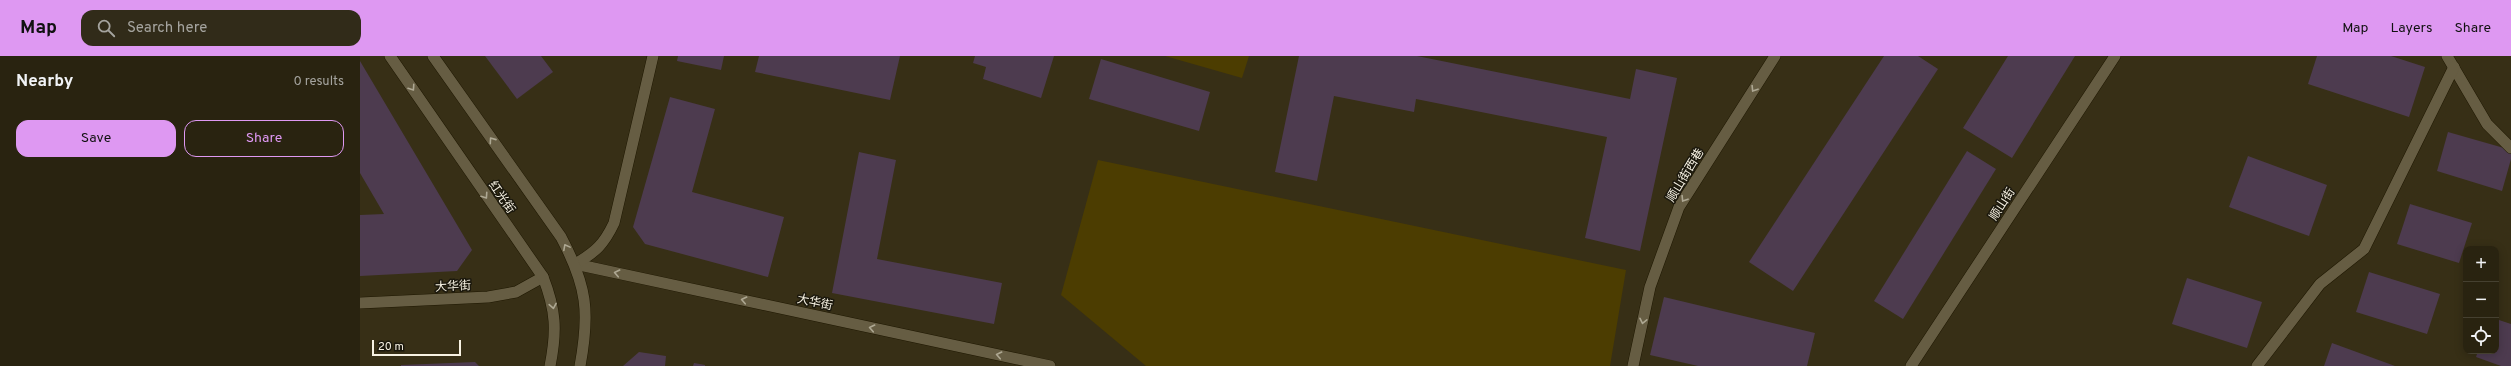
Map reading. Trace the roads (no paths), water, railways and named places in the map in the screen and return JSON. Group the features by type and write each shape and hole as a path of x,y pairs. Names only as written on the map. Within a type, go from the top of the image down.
{"street":[{"name":"红光街","path":"390,56 543,277 552,300 555,323 550,366"},
{"name":"红光街","path":"433,56 561,237 575,264 587,318 580,366"},
{"path":"575,264 591,255 606,240 614,223 653,56"},
{"name":"顺山街西巷","path":"1633,366 1650,287 1679,207 1774,56"},
{"name":"顺山街","path":"1911,366 2115,56"},
{"path":"2447,56 2487,124 2511,148"},
{"path":"2257,366 2320,284 2364,249 2454,68"},
{"name":"大华街","path":"575,264 1050,366"},
{"name":"大华街","path":"360,303 488,297 516,292 543,277"}]}
